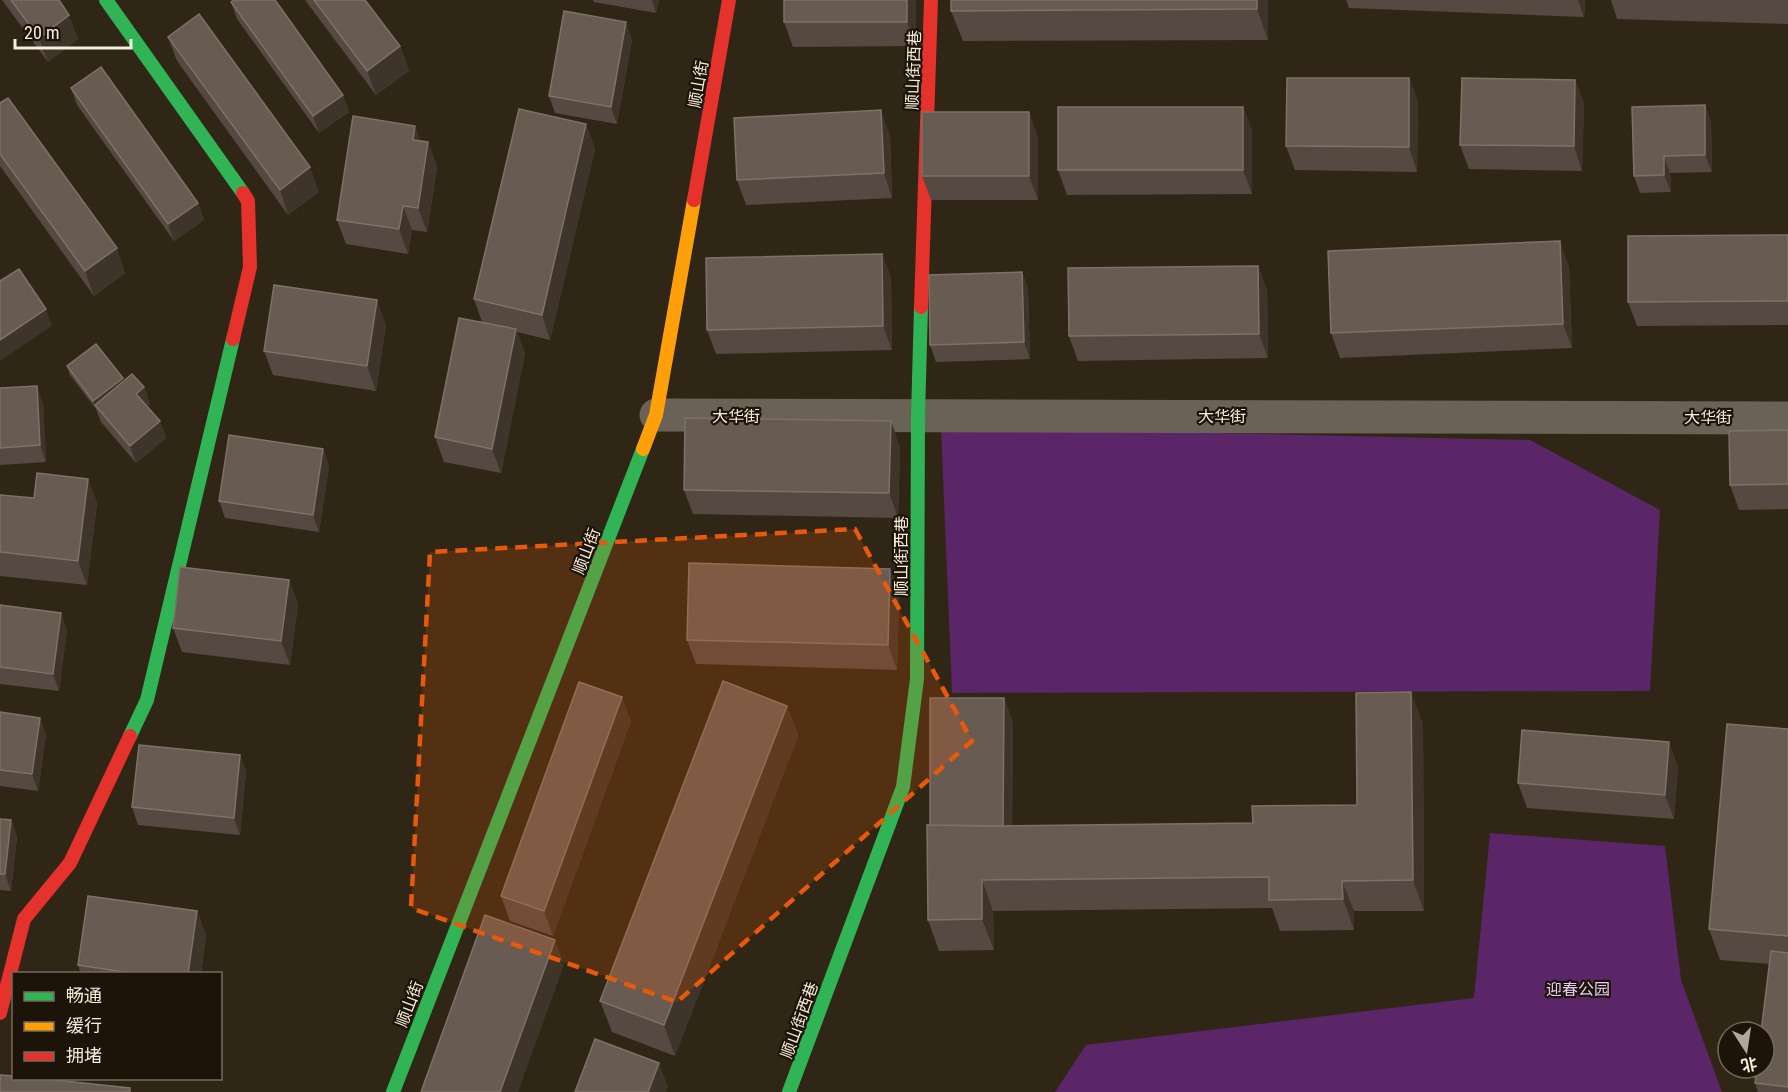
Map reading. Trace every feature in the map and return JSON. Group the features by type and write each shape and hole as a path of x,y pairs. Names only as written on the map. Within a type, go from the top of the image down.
{"street":[{"path":"0,1013 24,919 70,863 147,700 250,267 248,201 106,0"},
{"name":"顺山街","path":"393,1092 656,415 729,0"},
{"name":"顺山街西巷","path":"789,1092 903,787 917,678 918,416 931,0"},
{"name":"大华街","path":"656,415 1788,418"}],"highlighted area":[{"path":"855,529 972,741 677,1002 411,908 430,552"}],"green space":[{"path":"941,427 1530,440 1660,510 1650,691 952,693"},
{"name":"迎春公园","path":"1490,833 1665,846 1681,980 1722,1092 1055,1092 1086,1045 1474,998"}],"building":[{"path":"11,0 59,0 69,15 39,38"},
{"path":"234,0 275,0 343,95 313,116 231,2"},
{"path":"314,0 365,0 400,46 367,71"},
{"path":"784,0 907,0 907,22 784,22"},
{"path":"951,0 1257,0 1257,9 951,11"},
{"path":"564,11 626,22 611,107 549,96"},
{"path":"199,14 310,167 280,190 168,37"},
{"path":"101,67 198,203 168,224 71,88"},
{"path":"1287,78 1409,78 1409,147 1286,146"},
{"path":"1462,78 1575,80 1574,146 1460,145"},
{"path":"8,98 117,248 85,271 0,154 0,103"},
{"path":"1705,105 1705,155 1664,156 1664,175 1634,176 1632,107"},
{"path":"1058,107 1243,107 1243,170 1058,170"},
{"path":"519,109 586,124 542,315 474,299"},
{"path":"881,110 884,173 737,180 734,118"},
{"path":"922,112 1029,112 1029,176 922,176"},
{"path":"353,116 415,126 413,140 428,142 418,208 403,206 399,229 337,220"},
{"path":"1788,235 1788,301 1628,302 1628,236"},
{"path":"1560,241 1563,324 1331,333 1328,251"},
{"path":"882,254 883,326 707,330 706,258"},
{"path":"1258,266 1259,334 1069,336 1068,268"},
{"path":"19,269 46,309 0,340 0,281"},
{"path":"1022,272 1024,342 930,345 929,275"},
{"path":"274,285 377,300 367,366 264,351"},
{"path":"459,318 516,329 492,449 435,437"},
{"path":"96,344 123,378 93,401 67,366"},
{"path":"132,374 144,387 136,394 160,421 130,446 95,405"},
{"path":"37,386 40,445 0,448 0,388"},
{"path":"685,418 891,421 889,493 684,490"},
{"path":"1788,430 1788,484 1730,485 1729,431"},
{"path":"229,435 323,449 313,515 219,501"},
{"path":"37,473 88,479 78,561 0,552 0,495 34,498"},
{"path":"689,563 890,569 888,645 687,640"},
{"path":"180,567 289,580 281,641 173,628"},
{"path":"0,605 61,613 53,674 0,667"},
{"path":"723,681 787,706 664,1025 600,1001"},
{"path":"579,682 622,697 544,911 501,896"},
{"path":"1411,692 1413,880 1342,881 1343,899 1269,900 1269,877 982,880 982,919 928,920 927,825 1253,823 1252,806 1357,805 1356,693"},
{"path":"930,698 1004,698 1003,826 930,825"},
{"path":"0,712 40,718 32,774 0,770"},
{"path":"1727,724 1788,729 1788,936 1709,929"},
{"path":"1522,730 1669,742 1665,795 1518,783"},
{"path":"139,745 240,755 234,818 132,807"},
{"path":"0,819 11,820 5,874 0,874"},
{"path":"88,896 197,911 188,972 124,972 78,965"},
{"path":"485,915 555,940 500,1092 421,1092"},
{"path":"1771,951 1788,953 1788,1087 1755,1083 1755,1080 1776,1080 1776,1020 1762,1020"},
{"path":"595,1039 659,1063 648,1092 575,1092"},
{"path":"0,1075 12,1076 12,1080 55,1080 130,1088 130,1092 0,1092"}],"traffic: fast":[{"path":"106,0 243,193"},
{"path":"789,1092 903,787 917,679 918,416 921,307"},
{"path":"130,736 147,700 233,339"},
{"path":"393,1092 643,449"}],"traffic: slow":[{"path":"643,449 656,415 694,200"}],"traffic: jam":[{"path":"694,200 729,0"},
{"path":"921,307 931,0"},
{"path":"233,339 250,267 248,201 243,193"},
{"path":"0,1013 24,919 70,863 130,736"}]}
